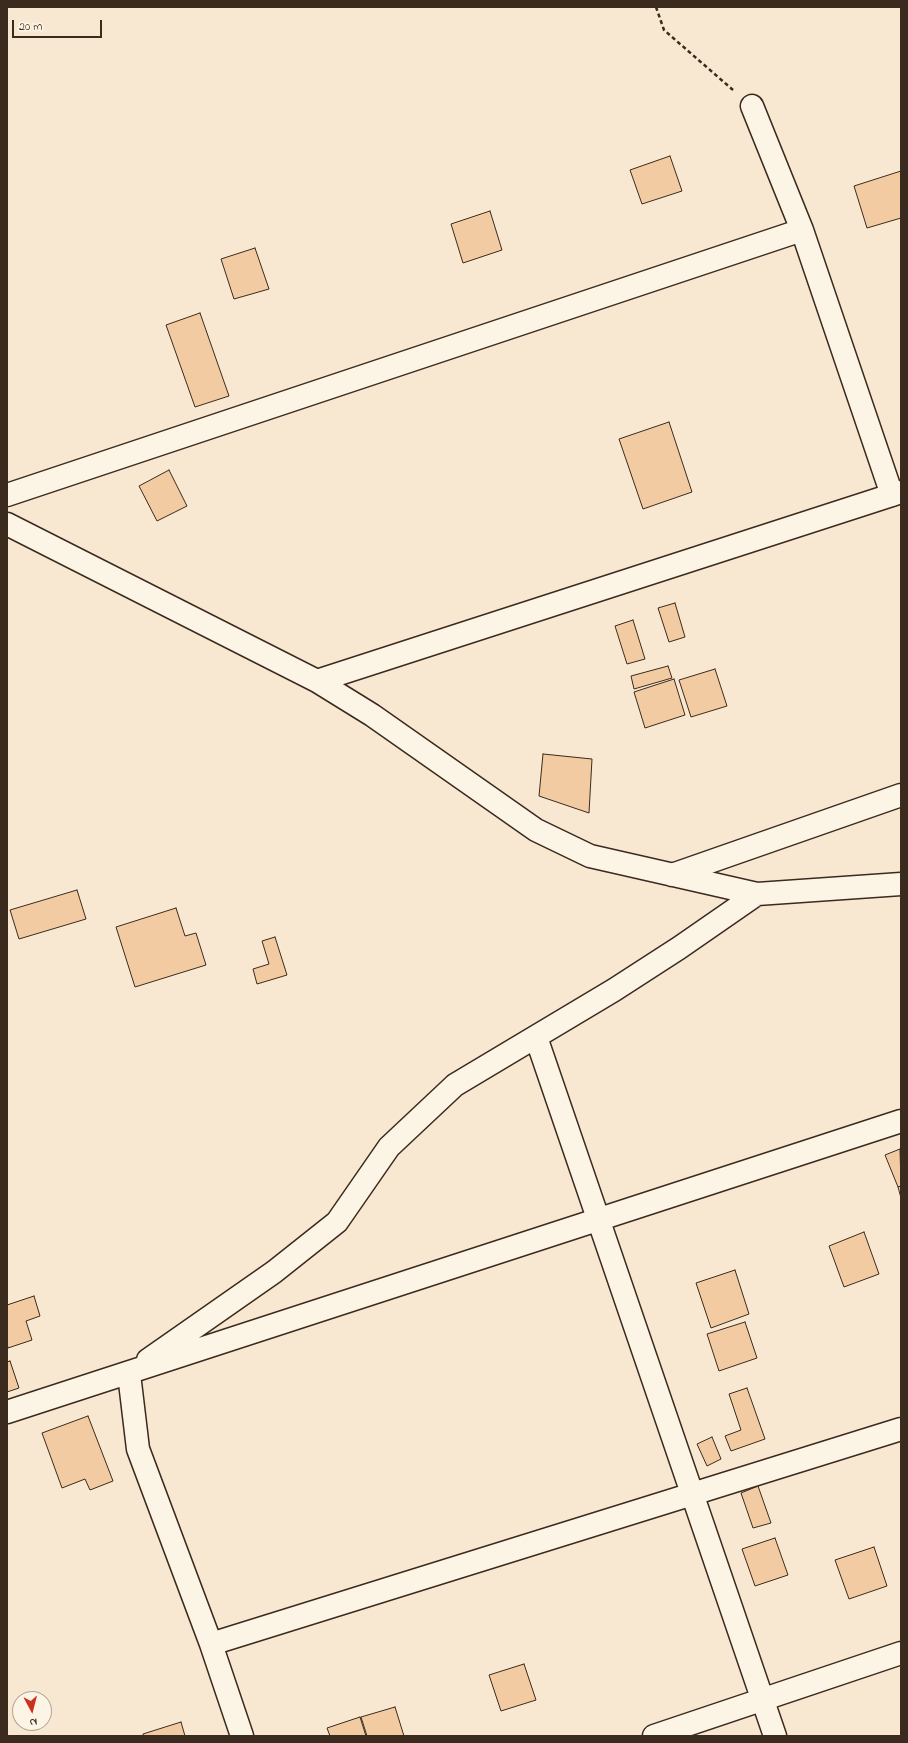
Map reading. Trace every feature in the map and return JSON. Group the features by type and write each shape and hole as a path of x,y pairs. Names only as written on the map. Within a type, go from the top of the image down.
{"street":[{"path":"317,681 896,493 802,230 752,106"},
{"path":"7,495 802,230"},
{"path":"7,524 317,681 372,715 536,830 590,856 757,894 901,884"},
{"path":"672,875 901,795"},
{"path":"129,1374 274,1272 336,1222 389,1147 455,1085 614,990 679,948 757,894"},
{"path":"536,1037 775,1736"},
{"path":"7,1412 129,1374 901,1121"},
{"path":"129,1374 138,1449 211,1644 242,1736"},
{"path":"211,1644 901,1429"},
{"path":"654,1736 901,1653"}],"path":[{"path":"656,7 664,30 752,106"}],"building":[{"path":"670,156 682,191 642,204 630,170"},
{"path":"901,171 901,218 867,228 854,186"},
{"path":"490,211 502,250 463,263 451,224"},
{"path":"255,248 269,289 234,299 221,259"},
{"path":"200,313 229,396 195,407 166,325"},
{"path":"669,422 692,492 643,509 619,439"},
{"path":"169,470 187,506 157,521 139,486"},
{"path":"675,603 685,637 669,642 658,608"},
{"path":"633,620 645,659 627,664 615,626"},
{"path":"668,666 672,678 634,689 631,676"},
{"path":"715,669 727,706 691,717 679,680"},
{"path":"674,679 685,715 645,728 634,692"},
{"path":"543,754 592,759 589,813 539,796"},
{"path":"77,890 86,919 19,939 10,910"},
{"path":"176,908 185,936 196,933 206,965 135,987 116,927"},
{"path":"275,937 287,975 257,984 253,969 269,964 262,941"},
{"path":"900,1149 901,1186 898,1187 885,1155"},
{"path":"901,1186 901,1198 898,1187"},
{"path":"864,1232 879,1274 844,1287 829,1246"},
{"path":"735,1270 749,1314 711,1328 696,1283"},
{"path":"34,1296 40,1316 26,1321 32,1340 8,1348 7,1305"},
{"path":"745,1322 757,1358 719,1371 707,1334"},
{"path":"10,1361 19,1388 7,1392 7,1362"},
{"path":"747,1388 765,1439 731,1451 725,1436 741,1430 729,1394"},
{"path":"88,1416 113,1481 90,1490 85,1479 62,1488 42,1433"},
{"path":"712,1437 721,1459 707,1466 697,1444"},
{"path":"758,1486 771,1523 753,1528 741,1493"},
{"path":"775,1538 788,1575 755,1586 742,1549"},
{"path":"874,1547 887,1586 849,1599 835,1560"},
{"path":"524,1664 536,1700 501,1711 489,1675"},
{"path":"395,1707 404,1736 367,1736 361,1717"},
{"path":"360,1717 366,1736 330,1736 327,1728"},
{"path":"181,1722 185,1736 143,1736 143,1734"}]}
